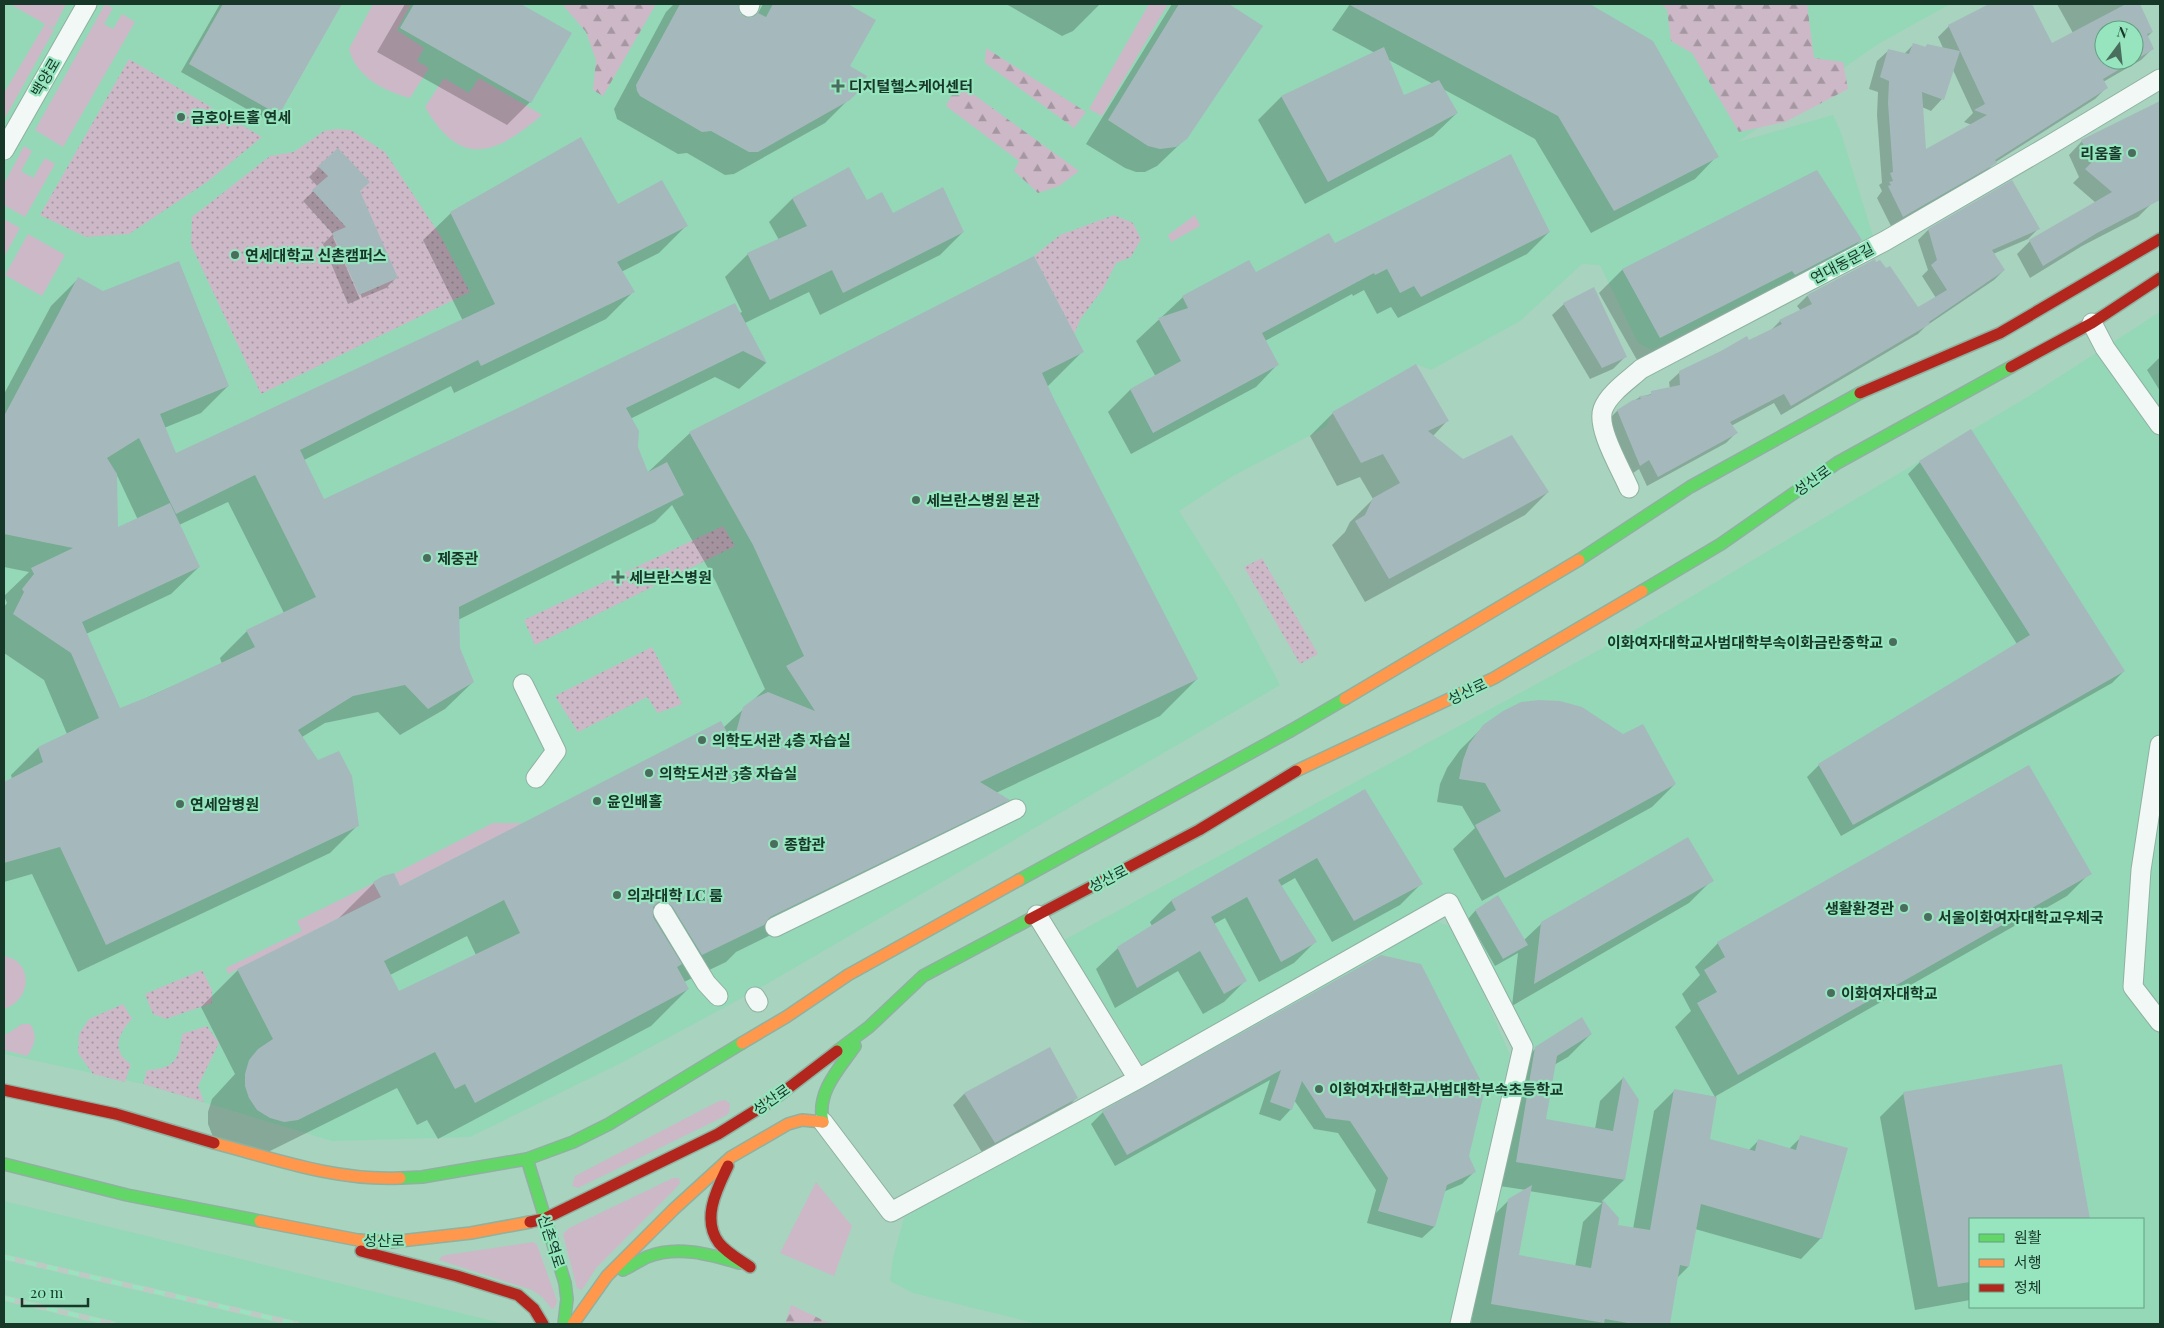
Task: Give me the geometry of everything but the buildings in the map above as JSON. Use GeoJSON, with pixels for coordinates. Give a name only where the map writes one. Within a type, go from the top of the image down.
{"type":"FeatureCollection","features":[{"type":"Feature","properties":{"kind":"main road"},"geometry":{"type":"LineString","coordinates":[[2107,270],[2160,225]]}},
{"type":"Feature","properties":{"kind":"main road"},"geometry":{"type":"LineString","coordinates":[[4,1090],[116,1114],[329,1174],[355,1178],[422,1177],[527,1159],[573,1142],[609,1124],[786,1017],[848,975],[1292,730],[1586,556],[1690,487],[1859,394],[2000,334],[2160,239]]}},
{"type":"Feature","properties":{"kind":"main road","name":"성산로"},"geometry":{"type":"LineString","coordinates":[[4,1164],[127,1195],[375,1242],[471,1233],[544,1219],[718,1134],[774,1099],[869,1027],[924,976],[1199,830],[1308,764],[1494,678],[1721,544],[1837,463],[2092,323],[2160,278]]}},
{"type":"Feature","properties":{"kind":"main road"},"geometry":{"type":"LineString","coordinates":[[823,1122],[819,1114],[822,1097],[869,1027]]}},
{"type":"Feature","properties":{"kind":"main road"},"geometry":{"type":"LineString","coordinates":[[573,1324],[607,1276],[674,1209],[731,1157],[774,1099]]}},
{"type":"Feature","properties":{"kind":"main road"},"geometry":{"type":"LineString","coordinates":[[607,1276],[650,1256],[680,1250],[710,1254],[750,1267],[720,1243],[714,1234],[710,1219],[713,1199],[731,1157],[788,1124],[802,1120],[823,1122]]}},
{"type":"Feature","properties":{"kind":"main road","name":"신촌역로"},"geometry":{"type":"LineString","coordinates":[[527,1159],[565,1283],[567,1299],[564,1324]]}},
{"type":"Feature","properties":{"kind":"main road"},"geometry":{"type":"LineString","coordinates":[[271,1223],[370,1254],[518,1294],[534,1309],[543,1324]]}},
{"type":"Feature","properties":{"kind":"street","name":"백양로"},"geometry":{"type":"LineString","coordinates":[[4,150],[87,4]]}},
{"type":"Feature","properties":{"kind":"street","name":"연대동문길"},"geometry":{"type":"LineString","coordinates":[[1629,488],[1602,426],[1603,409],[1612,396],[1640,369],[1885,241],[2160,78]]}},
{"type":"Feature","properties":{"kind":"street"},"geometry":{"type":"LineString","coordinates":[[2092,323],[2105,348],[2160,426]]}},
{"type":"Feature","properties":{"kind":"street"},"geometry":{"type":"LineString","coordinates":[[523,684],[556,752],[536,778]]}},
{"type":"Feature","properties":{"kind":"street"},"geometry":{"type":"LineString","coordinates":[[2160,745],[2141,870],[2133,987],[2160,1022]]}},
{"type":"Feature","properties":{"kind":"street"},"geometry":{"type":"LineString","coordinates":[[775,927],[884,870],[1016,809]]}},
{"type":"Feature","properties":{"kind":"street"},"geometry":{"type":"LineString","coordinates":[[823,1122],[892,1212],[1138,1079],[1449,903],[1523,1047],[1460,1324]]}},
{"type":"Feature","properties":{"kind":"street"},"geometry":{"type":"LineString","coordinates":[[663,912],[706,983],[718,996]]}},
{"type":"Feature","properties":{"kind":"street"},"geometry":{"type":"LineString","coordinates":[[1037,915],[1138,1079]]}},
{"type":"Feature","properties":{"kind":"shaded area","name":"세브란스병원"},"geometry":{"type":"Polygon","coordinates":[[[4,4],[223,4],[189,64],[279,115],[342,4],[1950,4],[1878,44],[1738,142],[1833,115],[1841,133],[1873,236],[1652,350],[1638,343],[1600,265],[1582,264],[1520,321],[1431,370],[1416,364],[1332,412],[1326,427],[1231,477],[1179,511],[1234,598],[1280,685],[753,992],[623,1062],[470,1137],[332,1141],[143,1084],[4,1054],[4,4]]]}},
{"type":"Feature","properties":{"kind":"shaded area","name":"이화여자대학교"},"geometry":{"type":"Polygon","coordinates":[[[2160,312],[2160,1324],[1468,1324],[1529,1046],[1453,895],[1145,1068],[1064,940],[1625,636],[2031,395],[2160,312]]]}},
{"type":"Feature","properties":{"kind":"shaded area","name":"이화여자대학교사범대학부속초등학교"},"geometry":{"type":"Polygon","coordinates":[[[1430,919],[1455,928],[1510,1055],[1450,1324],[1038,1324],[913,1293],[890,1281],[893,1258],[904,1218],[989,1165],[1430,919]]]}},
{"type":"Feature","properties":{"kind":"shaded area"},"geometry":{"type":"Polygon","coordinates":[[[4,1201],[505,1324],[4,1324],[4,1201]]]}},
{"type":"Feature","properties":{"kind":"green space"},"geometry":{"type":"Polygon","coordinates":[[[10,4],[66,4],[54,28],[47,25],[54,30],[4,120],[4,93],[45,24],[10,4]]]}},
{"type":"Feature","properties":{"kind":"green space"},"geometry":{"type":"Polygon","coordinates":[[[105,4],[113,8],[104,24],[113,29],[122,14],[135,22],[63,147],[35,130],[105,4]]]}},
{"type":"Feature","properties":{"kind":"green space"},"geometry":{"type":"Polygon","coordinates":[[[373,4],[411,4],[397,30],[424,48],[417,61],[429,68],[410,98],[381,87],[372,81],[358,67],[349,49],[373,4]]]}},
{"type":"Feature","properties":{"kind":"green space"},"geometry":{"type":"Polygon","coordinates":[[[562,4],[656,4],[603,96],[593,90],[596,60],[586,32],[562,4]]]}},
{"type":"Feature","properties":{"kind":"green space"},"geometry":{"type":"Polygon","coordinates":[[[1149,4],[1168,4],[1102,116],[1089,109],[1149,4]]]}},
{"type":"Feature","properties":{"kind":"green space"},"geometry":{"type":"Polygon","coordinates":[[[1660,4],[1807,4],[1814,58],[1843,62],[1848,89],[1785,122],[1739,132],[1692,53],[1671,41],[1667,9],[1660,4]]]}},
{"type":"Feature","properties":{"kind":"green space"},"geometry":{"type":"Polygon","coordinates":[[[986,48],[1086,112],[1074,128],[985,63],[986,48]]]}},
{"type":"Feature","properties":{"kind":"green space"},"geometry":{"type":"Polygon","coordinates":[[[129,59],[262,137],[207,182],[129,234],[86,237],[40,215],[129,59]]]}},
{"type":"Feature","properties":{"kind":"green space"},"geometry":{"type":"Polygon","coordinates":[[[444,78],[469,93],[479,78],[542,115],[525,129],[494,146],[479,149],[465,147],[452,140],[438,127],[425,107],[444,78]]]}},
{"type":"Feature","properties":{"kind":"green space"},"geometry":{"type":"Polygon","coordinates":[[[958,83],[1079,171],[1059,186],[1038,193],[1014,171],[1019,161],[946,106],[958,83]]]}},
{"type":"Feature","properties":{"kind":"green space"},"geometry":{"type":"Polygon","coordinates":[[[336,129],[351,130],[385,152],[440,235],[470,292],[261,394],[191,245],[192,217],[270,156],[294,152],[324,131],[336,129]]]}},
{"type":"Feature","properties":{"kind":"green space"},"geometry":{"type":"Polygon","coordinates":[[[24,146],[32,151],[21,171],[33,178],[45,158],[55,164],[25,217],[4,205],[4,184],[24,146]]]}},
{"type":"Feature","properties":{"kind":"green space"},"geometry":{"type":"Polygon","coordinates":[[[1114,215],[1133,223],[1141,239],[1131,257],[1116,263],[1103,289],[1081,318],[1074,334],[1034,256],[1060,235],[1114,215]]]}},
{"type":"Feature","properties":{"kind":"green space"},"geometry":{"type":"Polygon","coordinates":[[[1195,215],[1200,226],[1171,242],[1168,235],[1195,215]]]}},
{"type":"Feature","properties":{"kind":"green space"},"geometry":{"type":"Polygon","coordinates":[[[4,219],[20,228],[4,257],[4,219]]]}},
{"type":"Feature","properties":{"kind":"green space"},"geometry":{"type":"Polygon","coordinates":[[[28,234],[65,255],[42,296],[5,275],[28,234]]]}},
{"type":"Feature","properties":{"kind":"green space"},"geometry":{"type":"Polygon","coordinates":[[[723,526],[735,546],[535,645],[524,620],[723,526]]]}},
{"type":"Feature","properties":{"kind":"green space"},"geometry":{"type":"Polygon","coordinates":[[[1262,558],[1318,654],[1300,664],[1244,567],[1262,558]]]}},
{"type":"Feature","properties":{"kind":"green space"},"geometry":{"type":"Polygon","coordinates":[[[652,647],[682,704],[658,713],[647,697],[578,732],[555,696],[652,647]]]}},
{"type":"Feature","properties":{"kind":"green space"},"geometry":{"type":"Polygon","coordinates":[[[493,823],[524,823],[400,886],[394,874],[493,823]]]}},
{"type":"Feature","properties":{"kind":"green space"},"geometry":{"type":"Polygon","coordinates":[[[374,883],[381,897],[228,974],[226,968],[302,931],[297,921],[374,883]]]}},
{"type":"Feature","properties":{"kind":"green space"},"geometry":{"type":"Polygon","coordinates":[[[4,956],[14,959],[21,965],[26,981],[20,998],[4,1009],[4,956]]]}},
{"type":"Feature","properties":{"kind":"green space"},"geometry":{"type":"Polygon","coordinates":[[[202,970],[212,990],[212,1003],[166,1019],[153,1014],[145,994],[202,970]]]}},
{"type":"Feature","properties":{"kind":"green space"},"geometry":{"type":"Polygon","coordinates":[[[123,1004],[132,1019],[123,1030],[119,1042],[121,1054],[131,1064],[125,1082],[93,1074],[78,1053],[79,1034],[89,1019],[123,1004]]]}},
{"type":"Feature","properties":{"kind":"green space"},"geometry":{"type":"Polygon","coordinates":[[[22,1024],[30,1024],[35,1036],[34,1044],[27,1056],[4,1050],[4,1034],[22,1024]]]}},
{"type":"Feature","properties":{"kind":"green space"},"geometry":{"type":"Polygon","coordinates":[[[207,1026],[219,1043],[198,1086],[204,1102],[143,1084],[147,1070],[163,1068],[177,1057],[182,1034],[207,1026]]]}},
{"type":"Feature","properties":{"kind":"green space"},"geometry":{"type":"Polygon","coordinates":[[[725,1100],[730,1104],[729,1113],[725,1116],[578,1188],[572,1186],[575,1176],[719,1101],[725,1100]]]}},
{"type":"Feature","properties":{"kind":"green space"},"geometry":{"type":"Polygon","coordinates":[[[673,1178],[679,1178],[680,1183],[676,1188],[596,1268],[582,1290],[577,1288],[563,1234],[569,1228],[673,1178]]]}},
{"type":"Feature","properties":{"kind":"green space"},"geometry":{"type":"Polygon","coordinates":[[[816,1182],[852,1226],[834,1276],[780,1253],[816,1182]]]}},
{"type":"Feature","properties":{"kind":"green space"},"geometry":{"type":"Polygon","coordinates":[[[533,1242],[537,1245],[557,1301],[552,1309],[542,1297],[532,1290],[439,1260],[442,1256],[446,1255],[533,1242]]]}},
{"type":"Feature","properties":{"kind":"green space"},"geometry":{"type":"Polygon","coordinates":[[[791,1305],[831,1324],[785,1324],[791,1305]]]}},
{"type":"Feature","properties":{"kind":"railway"},"geometry":{"type":"LineString","coordinates":[[4,1257],[297,1324]]}},
{"type":"Feature","properties":{"kind":"railway"},"geometry":{"type":"LineString","coordinates":[[4,1298],[113,1324]]}},
{"type":"Feature","properties":{"kind":"traffic: fast"},"geometry":{"type":"LineString","coordinates":[[1642,591],[1721,544],[1837,463],[2011,367]]}},
{"type":"Feature","properties":{"kind":"traffic: fast"},"geometry":{"type":"LineString","coordinates":[[1579,560],[1690,487],[1860,393]]}},
{"type":"Feature","properties":{"kind":"traffic: fast"},"geometry":{"type":"LineString","coordinates":[[1019,880],[1345,699]]}},
{"type":"Feature","properties":{"kind":"traffic: fast"},"geometry":{"type":"LineString","coordinates":[[837,1051],[869,1027],[923,976],[1030,919]]}},
{"type":"Feature","properties":{"kind":"traffic: fast"},"geometry":{"type":"LineString","coordinates":[[400,1178],[422,1177],[527,1159],[573,1142],[609,1124],[742,1043]]}},
{"type":"Feature","properties":{"kind":"traffic: fast"},"geometry":{"type":"LineString","coordinates":[[823,1122],[823,1101],[830,1081],[855,1046]]}},
{"type":"Feature","properties":{"kind":"traffic: fast"},"geometry":{"type":"LineString","coordinates":[[527,1159],[565,1283],[567,1299],[564,1324]]}},
{"type":"Feature","properties":{"kind":"traffic: fast"},"geometry":{"type":"LineString","coordinates":[[4,1164],[127,1195],[260,1221]]}},
{"type":"Feature","properties":{"kind":"traffic: fast"},"geometry":{"type":"LineString","coordinates":[[623,1270],[658,1253],[681,1251],[705,1254],[739,1263]]}},
{"type":"Feature","properties":{"kind":"traffic: slow"},"geometry":{"type":"LineString","coordinates":[[1345,699],[1579,560]]}},
{"type":"Feature","properties":{"kind":"traffic: slow"},"geometry":{"type":"LineString","coordinates":[[1296,771],[1494,678],[1642,591]]}},
{"type":"Feature","properties":{"kind":"traffic: slow"},"geometry":{"type":"LineString","coordinates":[[742,1043],[786,1017],[848,975],[1019,880]]}},
{"type":"Feature","properties":{"kind":"traffic: slow"},"geometry":{"type":"LineString","coordinates":[[573,1324],[607,1276],[674,1209],[731,1157],[788,1124],[802,1120],[823,1122]]}},
{"type":"Feature","properties":{"kind":"traffic: slow"},"geometry":{"type":"LineString","coordinates":[[214,1143],[306,1168],[353,1176],[400,1178]]}},
{"type":"Feature","properties":{"kind":"traffic: slow"},"geometry":{"type":"LineString","coordinates":[[260,1221],[358,1240],[391,1242],[471,1233],[530,1222]]}},
{"type":"Feature","properties":{"kind":"traffic: jam"},"geometry":{"type":"LineString","coordinates":[[1860,393],[2000,333],[2160,239]]}},
{"type":"Feature","properties":{"kind":"traffic: jam"},"geometry":{"type":"LineString","coordinates":[[2011,367],[2092,323],[2160,278]]}},
{"type":"Feature","properties":{"kind":"traffic: jam"},"geometry":{"type":"LineString","coordinates":[[1030,919],[1199,830],[1296,771]]}},
{"type":"Feature","properties":{"kind":"traffic: jam"},"geometry":{"type":"LineString","coordinates":[[530,1222],[544,1219],[718,1134],[774,1099],[837,1051]]}},
{"type":"Feature","properties":{"kind":"traffic: jam"},"geometry":{"type":"LineString","coordinates":[[4,1090],[116,1114],[214,1143]]}},
{"type":"Feature","properties":{"kind":"traffic: jam"},"geometry":{"type":"LineString","coordinates":[[728,1166],[719,1184],[713,1204],[711,1224],[714,1234],[722,1247],[750,1267]]}},
{"type":"Feature","properties":{"kind":"traffic: jam"},"geometry":{"type":"LineString","coordinates":[[361,1251],[457,1276],[518,1295],[534,1309],[543,1324]]}},
{"type":"Feature","properties":{"kind":"place","name":"디지털헬스케어센터"},"geometry":{"type":"Point","coordinates":[838,86]}},
{"type":"Feature","properties":{"kind":"place","name":"금호아트홀 연세"},"geometry":{"type":"Point","coordinates":[181,117]}},
{"type":"Feature","properties":{"kind":"place","name":"리움홀"},"geometry":{"type":"Point","coordinates":[2132,153]}},
{"type":"Feature","properties":{"kind":"place","name":"연세대학교 신촌캠퍼스"},"geometry":{"type":"Point","coordinates":[235,255]}},
{"type":"Feature","properties":{"kind":"place","name":"세브란스병원 본관"},"geometry":{"type":"Point","coordinates":[916,500]}},
{"type":"Feature","properties":{"kind":"place","name":"제중관"},"geometry":{"type":"Point","coordinates":[427,558]}},
{"type":"Feature","properties":{"kind":"place","name":"세브란스병원"},"geometry":{"type":"Point","coordinates":[618,577]}},
{"type":"Feature","properties":{"kind":"place","name":"이화여자대학교사범대학부속이화금란중학교"},"geometry":{"type":"Point","coordinates":[1893,642]}},
{"type":"Feature","properties":{"kind":"place","name":"의학도서관 4층 자습실"},"geometry":{"type":"Point","coordinates":[702,740]}},
{"type":"Feature","properties":{"kind":"place","name":"의학도서관 3층 자습실"},"geometry":{"type":"Point","coordinates":[649,773]}},
{"type":"Feature","properties":{"kind":"place","name":"윤인배홀"},"geometry":{"type":"Point","coordinates":[597,801]}},
{"type":"Feature","properties":{"kind":"place","name":"연세암병원"},"geometry":{"type":"Point","coordinates":[180,804]}},
{"type":"Feature","properties":{"kind":"place","name":"종합관"},"geometry":{"type":"Point","coordinates":[774,844]}},
{"type":"Feature","properties":{"kind":"place","name":"의과대학 LC 룸"},"geometry":{"type":"Point","coordinates":[617,895]}},
{"type":"Feature","properties":{"kind":"place","name":"생활환경관"},"geometry":{"type":"Point","coordinates":[1904,908]}},
{"type":"Feature","properties":{"kind":"place","name":"서울이화여자대학교우체국"},"geometry":{"type":"Point","coordinates":[1928,917]}},
{"type":"Feature","properties":{"kind":"place","name":"이화여자대학교"},"geometry":{"type":"Point","coordinates":[1831,993]}},
{"type":"Feature","properties":{"kind":"place","name":"이화여자대학교사범대학부속초등학교"},"geometry":{"type":"Point","coordinates":[1319,1089]}}]}
